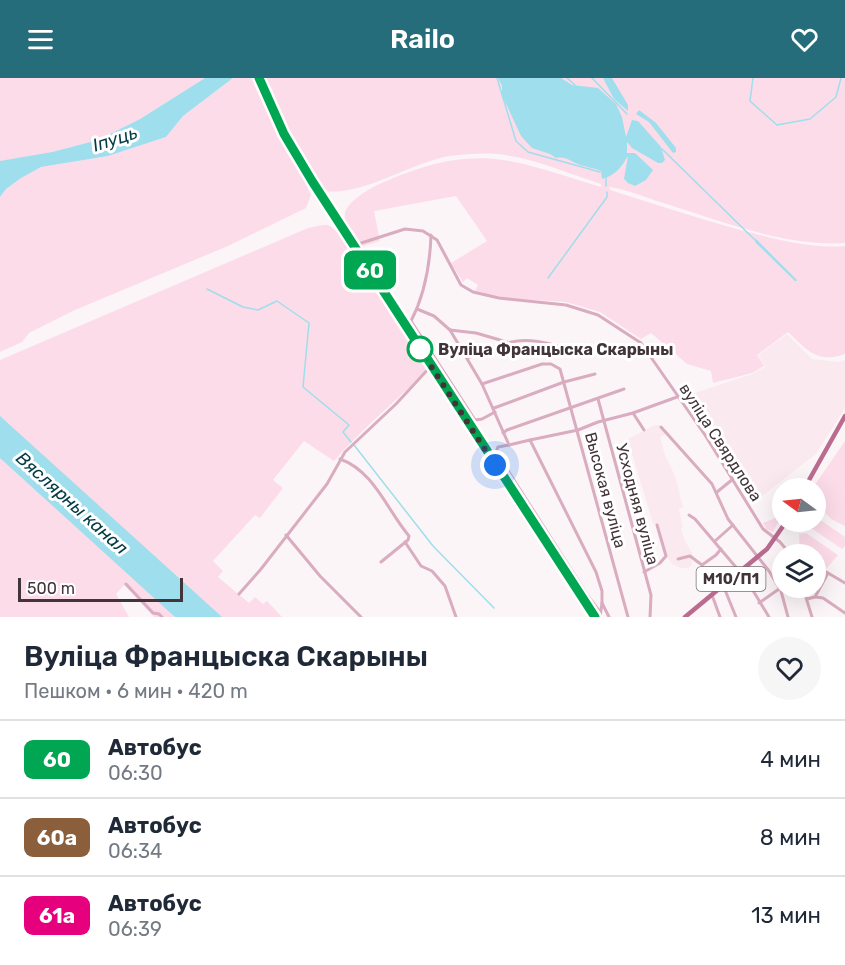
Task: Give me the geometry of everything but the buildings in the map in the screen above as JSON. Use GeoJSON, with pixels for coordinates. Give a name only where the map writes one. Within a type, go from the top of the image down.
{"type":"FeatureCollection","features":[{"type":"Feature","properties":{"kind":"main road"},"geometry":{"type":"LineString","coordinates":[[810,478],[845,416]]}},
{"type":"Feature","properties":{"kind":"main road","name":"М10/П1"},"geometry":{"type":"LineString","coordinates":[[685,617],[757,557],[780,532]]}},
{"type":"Feature","properties":{"kind":"street"},"geometry":{"type":"LineString","coordinates":[[259,78],[284,134],[312,181],[595,617]]}},
{"type":"Feature","properties":{"kind":"street"},"geometry":{"type":"LineString","coordinates":[[354,245],[405,229],[423,231],[431,235],[429,265],[417,309],[411,321],[475,420],[482,419],[495,410],[564,382],[595,374]]}},
{"type":"Feature","properties":{"kind":"street","name":"вуліца Свярдлова"},"geometry":{"type":"LineString","coordinates":[[431,235],[437,240],[461,285],[473,292],[499,298],[566,305],[598,315],[640,343],[692,415],[763,529],[780,544]]}},
{"type":"Feature","properties":{"kind":"street"},"geometry":{"type":"LineString","coordinates":[[417,309],[434,316],[450,330],[482,384],[509,445]]}},
{"type":"Feature","properties":{"kind":"street"},"geometry":{"type":"LineString","coordinates":[[450,330],[476,333],[509,343]]}},
{"type":"Feature","properties":{"kind":"street"},"geometry":{"type":"LineString","coordinates":[[467,358],[509,343],[527,341],[582,354]]}},
{"type":"Feature","properties":{"kind":"street","name":"Высокая вуліца"},"geometry":{"type":"LineString","coordinates":[[482,384],[542,364],[551,364],[560,369],[628,617]]}},
{"type":"Feature","properties":{"kind":"street"},"geometry":{"type":"LineString","coordinates":[[239,594],[327,484],[340,459],[357,439],[396,404],[431,366]]}},
{"type":"Feature","properties":{"kind":"street"},"geometry":{"type":"LineString","coordinates":[[503,433],[624,389]]}},
{"type":"Feature","properties":{"kind":"street"},"geometry":{"type":"LineString","coordinates":[[600,612],[496,452],[498,447],[578,430],[677,397]]}},
{"type":"Feature","properties":{"kind":"street","name":"Усходняя вуліца"},"geometry":{"type":"LineString","coordinates":[[598,399],[651,595],[650,617]]}},
{"type":"Feature","properties":{"kind":"street"},"geometry":{"type":"LineString","coordinates":[[633,413],[644,430]]}},
{"type":"Feature","properties":{"kind":"street"},"geometry":{"type":"LineString","coordinates":[[661,427],[702,471],[717,492],[728,519],[772,576]]}},
{"type":"Feature","properties":{"kind":"street"},"geometry":{"type":"LineString","coordinates":[[530,440],[596,572],[602,591],[600,617],[609,616],[602,603]]}},
{"type":"Feature","properties":{"kind":"street"},"geometry":{"type":"LineString","coordinates":[[340,459],[356,466],[377,489],[409,536],[408,540],[381,562]]}},
{"type":"Feature","properties":{"kind":"street"},"geometry":{"type":"LineString","coordinates":[[717,492],[733,479]]}},
{"type":"Feature","properties":{"kind":"street"},"geometry":{"type":"LineString","coordinates":[[689,515],[715,541],[740,572]]}},
{"type":"Feature","properties":{"kind":"street"},"geometry":{"type":"LineString","coordinates":[[644,572],[660,563],[666,556],[657,525]]}},
{"type":"Feature","properties":{"kind":"street"},"geometry":{"type":"LineString","coordinates":[[715,541],[733,525]]}},
{"type":"Feature","properties":{"kind":"street"},"geometry":{"type":"LineString","coordinates":[[286,535],[320,576],[361,617]]}},
{"type":"Feature","properties":{"kind":"street"},"geometry":{"type":"LineString","coordinates":[[405,542],[421,566],[432,571],[445,586],[456,617]]}},
{"type":"Feature","properties":{"kind":"street"},"geometry":{"type":"LineString","coordinates":[[678,560],[690,556],[702,565],[721,549]]}},
{"type":"Feature","properties":{"kind":"street"},"geometry":{"type":"LineString","coordinates":[[826,577],[828,573],[845,583]]}},
{"type":"Feature","properties":{"kind":"street"},"geometry":{"type":"LineString","coordinates":[[126,584],[153,612],[162,617]]}},
{"type":"Feature","properties":{"kind":"street"},"geometry":{"type":"LineString","coordinates":[[723,585],[736,617]]}},
{"type":"Feature","properties":{"kind":"street"},"geometry":{"type":"LineString","coordinates":[[752,590],[769,617]]}},
{"type":"Feature","properties":{"kind":"street"},"geometry":{"type":"LineString","coordinates":[[712,595],[720,617]]}},
{"type":"Feature","properties":{"kind":"street"},"geometry":{"type":"LineString","coordinates":[[759,603],[772,595]]}},
{"type":"Feature","properties":{"kind":"street"},"geometry":{"type":"LineString","coordinates":[[782,598],[788,617]]}},
{"type":"Feature","properties":{"kind":"street"},"geometry":{"type":"LineString","coordinates":[[811,598],[807,599],[812,617]]}},
{"type":"Feature","properties":{"kind":"street"},"geometry":{"type":"LineString","coordinates":[[823,598],[845,613]]}},
{"type":"Feature","properties":{"kind":"shaded area"},"geometry":{"type":"Polygon","coordinates":[[[0,78],[205,78],[140,119],[98,140],[52,152],[0,161],[0,78]]]}},
{"type":"Feature","properties":{"kind":"shaded area"},"geometry":{"type":"Polygon","coordinates":[[[233,78],[257,78],[278,127],[307,177],[307,187],[311,195],[306,208],[228,246],[75,310],[29,333],[22,342],[0,352],[0,197],[6,189],[41,167],[108,156],[166,137],[183,116],[233,78]]]}},
{"type":"Feature","properties":{"kind":"shaded area"},"geometry":{"type":"Polygon","coordinates":[[[261,78],[845,78],[845,243],[798,241],[774,236],[609,187],[610,190],[763,236],[817,246],[845,246],[845,354],[827,357],[813,354],[788,332],[757,355],[764,366],[752,373],[713,383],[711,371],[687,364],[651,333],[641,339],[600,312],[566,302],[504,298],[475,291],[478,285],[467,278],[463,282],[451,263],[487,241],[456,196],[374,211],[380,241],[359,247],[346,223],[345,214],[350,205],[373,187],[437,163],[468,159],[496,159],[528,165],[601,187],[601,184],[530,160],[485,153],[450,156],[435,160],[350,190],[335,192],[320,190],[289,138],[261,78]]]}},
{"type":"Feature","properties":{"kind":"shaded area"},"geometry":{"type":"Polygon","coordinates":[[[328,225],[340,233],[427,366],[425,371],[334,461],[304,441],[273,480],[283,488],[260,518],[255,515],[213,561],[223,571],[218,577],[249,603],[255,597],[263,604],[267,601],[282,617],[154,617],[124,585],[116,594],[129,617],[0,617],[0,360],[308,228],[328,225]]]}},
{"type":"Feature","properties":{"kind":"shaded area"},"geometry":{"type":"Polygon","coordinates":[[[787,334],[812,359],[839,362],[845,360],[845,408],[816,454],[785,478],[772,478],[772,488],[753,503],[686,396],[752,374],[765,367],[758,355],[787,334]]]}},
{"type":"Feature","properties":{"kind":"shaded area"},"geometry":{"type":"Polygon","coordinates":[[[659,425],[666,434],[660,437],[675,476],[683,507],[679,509],[683,527],[681,528],[692,553],[692,565],[688,568],[672,564],[665,554],[629,444],[628,439],[659,425]]]}},
{"type":"Feature","properties":{"kind":"shaded area"},"geometry":{"type":"Polygon","coordinates":[[[845,441],[845,526],[826,514],[826,478],[820,478],[845,441]]]}},
{"type":"Feature","properties":{"kind":"shaded area"},"geometry":{"type":"Polygon","coordinates":[[[772,519],[772,532],[766,529],[763,523],[772,519]]]}},
{"type":"Feature","properties":{"kind":"shaded area"},"geometry":{"type":"Polygon","coordinates":[[[826,524],[845,537],[845,546],[842,549],[817,532],[826,532],[826,524]]]}},
{"type":"Feature","properties":{"kind":"shaded area"},"geometry":{"type":"Polygon","coordinates":[[[806,533],[822,544],[800,544],[799,534],[806,533]]]}},
{"type":"Feature","properties":{"kind":"shaded area"},"geometry":{"type":"Polygon","coordinates":[[[826,547],[838,555],[826,569],[826,547]]]}},
{"type":"Feature","properties":{"kind":"water","name":"Іпуць"},"geometry":{"type":"Polygon","coordinates":[[[205,78],[233,78],[183,116],[166,137],[108,156],[41,167],[21,178],[6,189],[0,197],[0,161],[52,152],[98,140],[140,119],[205,78]]]}},
{"type":"Feature","properties":{"kind":"water"},"geometry":{"type":"Polygon","coordinates":[[[498,78],[561,78],[572,85],[598,88],[616,104],[622,117],[626,137],[632,120],[638,121],[661,147],[665,160],[658,163],[632,148],[627,142],[627,153],[635,153],[653,170],[646,180],[635,186],[624,179],[628,156],[621,167],[607,178],[602,179],[601,171],[566,159],[556,158],[532,148],[521,136],[502,95],[502,86],[498,78]]]}},
{"type":"Feature","properties":{"kind":"water"},"geometry":{"type":"Polygon","coordinates":[[[603,78],[612,78],[628,105],[628,111],[614,99],[603,78]]]}},
{"type":"Feature","properties":{"kind":"water"},"geometry":{"type":"Polygon","coordinates":[[[639,110],[656,123],[676,148],[676,152],[673,153],[649,122],[636,114],[639,110]]]}},
{"type":"Feature","properties":{"kind":"water"},"geometry":{"type":"Polygon","coordinates":[[[756,239],[796,279],[797,281],[755,242],[756,239]]]}},
{"type":"Feature","properties":{"kind":"water","name":"Вяслярны канал"},"geometry":{"type":"Polygon","coordinates":[[[0,416],[222,617],[175,617],[0,458],[0,416]]]}},
{"type":"Feature","properties":{"kind":"waterway"},"geometry":{"type":"LineString","coordinates":[[497,78],[516,141],[528,152],[600,172]]}},
{"type":"Feature","properties":{"kind":"waterway"},"geometry":{"type":"LineString","coordinates":[[567,78],[575,85]]}},
{"type":"Feature","properties":{"kind":"waterway"},"geometry":{"type":"LineString","coordinates":[[592,78],[627,114]]}},
{"type":"Feature","properties":{"kind":"waterway"},"geometry":{"type":"LineString","coordinates":[[753,78],[750,101],[777,125],[810,119],[836,97],[841,78]]}},
{"type":"Feature","properties":{"kind":"waterway"},"geometry":{"type":"LineString","coordinates":[[662,149],[755,240]]}},
{"type":"Feature","properties":{"kind":"waterway"},"geometry":{"type":"LineString","coordinates":[[606,178],[606,186]]}},
{"type":"Feature","properties":{"kind":"waterway"},"geometry":{"type":"LineString","coordinates":[[548,278],[607,197],[607,192]]}},
{"type":"Feature","properties":{"kind":"waterway"},"geometry":{"type":"LineString","coordinates":[[207,289],[243,307],[258,310],[277,301],[309,323],[303,387],[349,425],[343,432],[351,442]]}},
{"type":"Feature","properties":{"kind":"waterway"},"geometry":{"type":"LineString","coordinates":[[354,445],[433,546],[494,608]]}},
{"type":"Feature","properties":{"kind":"bus line","name":"60"},"geometry":{"type":"LineString","coordinates":[[259,78],[284,134],[312,181],[595,617]]}},
{"type":"Feature","properties":{"kind":"place","name":"Вуліца Францыска Скарыны"},"geometry":{"type":"Point","coordinates":[420,349]}},
{"type":"Feature","properties":{"kind":"route"},"geometry":{"type":"LineString","coordinates":[[420,349],[495,465]]}}]}
